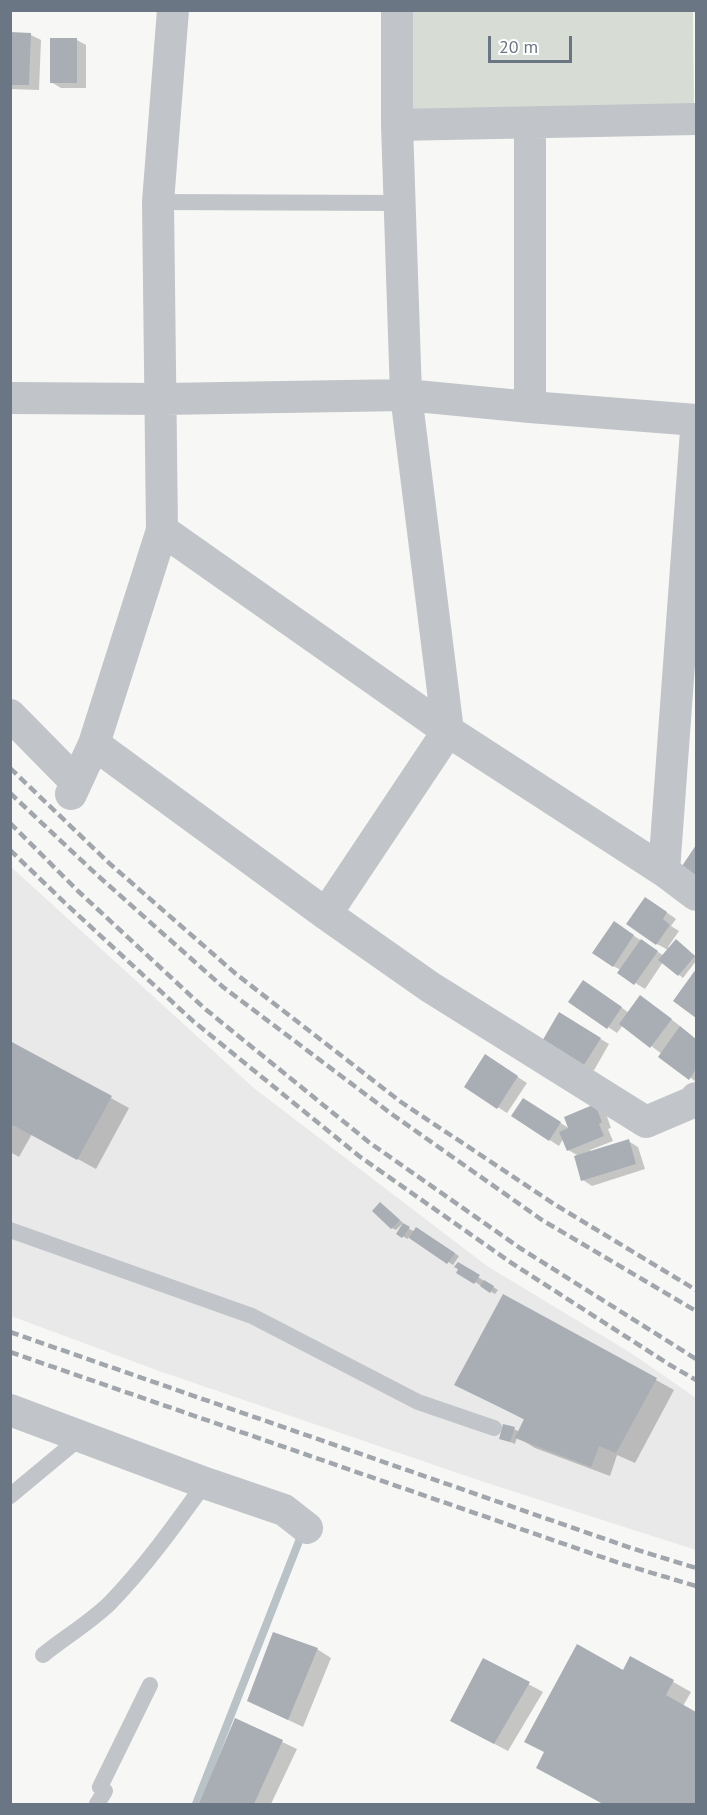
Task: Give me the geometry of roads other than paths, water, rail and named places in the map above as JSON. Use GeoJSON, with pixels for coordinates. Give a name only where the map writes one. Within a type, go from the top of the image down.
{"type":"FeatureCollection","features":[{"type":"Feature","properties":{"kind":"street"},"geometry":{"type":"LineString","coordinates":[[10,715],[74,788],[94,744],[162,530],[158,202],[173,10]]}},
{"type":"Feature","properties":{"kind":"street"},"geometry":{"type":"LineString","coordinates":[[326,914],[448,731],[406,395],[397,125],[398,10]]}},
{"type":"Feature","properties":{"kind":"street"},"geometry":{"type":"LineString","coordinates":[[397,125],[696,119]]}},
{"type":"Feature","properties":{"kind":"street"},"geometry":{"type":"LineString","coordinates":[[530,124],[530,408]]}},
{"type":"Feature","properties":{"kind":"street"},"geometry":{"type":"LineString","coordinates":[[10,398],[162,399],[406,395],[530,408],[696,420]]}},
{"type":"Feature","properties":{"kind":"street"},"geometry":{"type":"LineString","coordinates":[[664,871],[689,640],[696,431]]}},
{"type":"Feature","properties":{"kind":"street"},"geometry":{"type":"LineString","coordinates":[[162,530],[448,731],[664,871],[696,895]]}},
{"type":"Feature","properties":{"kind":"street"},"geometry":{"type":"LineString","coordinates":[[94,744],[430,987],[646,1122],[693,1102],[696,1098]]}},
{"type":"Feature","properties":{"kind":"street"},"geometry":{"type":"LineString","coordinates":[[10,1410],[204,1483],[284,1510],[307,1528]]}},
{"type":"Feature","properties":{"kind":"lane"},"geometry":{"type":"LineString","coordinates":[[158,202],[400,203]]}},
{"type":"Feature","properties":{"kind":"lane"},"geometry":{"type":"LineString","coordinates":[[10,1230],[252,1316],[418,1402],[494,1428]]}},
{"type":"Feature","properties":{"kind":"lane"},"geometry":{"type":"LineString","coordinates":[[10,1496],[81,1437]]}},
{"type":"Feature","properties":{"kind":"lane"},"geometry":{"type":"LineString","coordinates":[[42,1655],[107,1606],[166,1538],[204,1483]]}},
{"type":"Feature","properties":{"kind":"lane"},"geometry":{"type":"LineString","coordinates":[[97,1804],[105,1791],[100,1787],[150,1685]]}},
{"type":"Feature","properties":{"kind":"waterway"},"geometry":{"type":"LineString","coordinates":[[196,1804],[303,1531]]}},
{"type":"Feature","properties":{"kind":"railway"},"geometry":{"type":"LineString","coordinates":[[10,768],[109,863],[236,974],[401,1102],[554,1204],[696,1290]]}},
{"type":"Feature","properties":{"kind":"railway"},"geometry":{"type":"LineString","coordinates":[[10,793],[96,874],[223,987],[393,1115],[542,1220],[696,1311]]}},
{"type":"Feature","properties":{"kind":"railway"},"geometry":{"type":"LineString","coordinates":[[10,823],[78,891],[204,1008],[370,1143],[520,1248],[696,1359]]}},
{"type":"Feature","properties":{"kind":"railway"},"geometry":{"type":"LineString","coordinates":[[10,850],[193,1021],[359,1156],[510,1262],[696,1380]]}},
{"type":"Feature","properties":{"kind":"railway"},"geometry":{"type":"LineString","coordinates":[[10,1332],[631,1548],[696,1568]]}},
{"type":"Feature","properties":{"kind":"railway"},"geometry":{"type":"LineString","coordinates":[[10,1352],[622,1564],[696,1586]]}}]}
